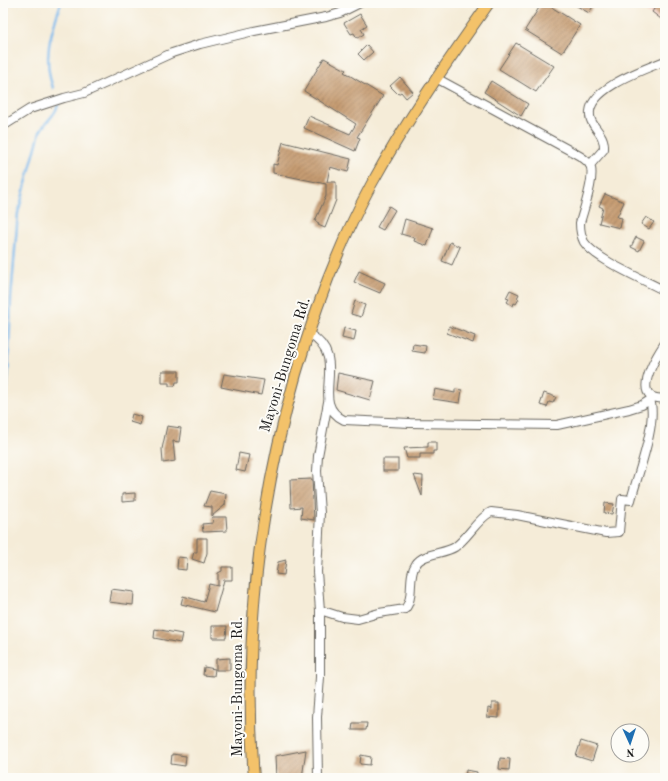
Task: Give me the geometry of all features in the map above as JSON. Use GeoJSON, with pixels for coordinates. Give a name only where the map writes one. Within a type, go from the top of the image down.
{"type":"FeatureCollection","features":[{"type":"Feature","properties":{"kind":"main road","name":"Mayoni-Bungoma Rd."},"geometry":{"type":"LineString","coordinates":[[254,778],[252,751],[251,649],[252,616],[259,543],[279,439],[309,334],[339,255],[368,191],[397,140],[436,78],[489,3]]}},
{"type":"Feature","properties":{"kind":"street"},"geometry":{"type":"LineString","coordinates":[[3,126],[30,109],[84,93],[172,53],[200,44],[254,31],[326,18],[360,3]]}},
{"type":"Feature","properties":{"kind":"street"},"geometry":{"type":"LineString","coordinates":[[665,61],[606,89],[592,102],[590,119],[601,133],[604,146],[603,152],[590,165],[591,183],[580,223],[580,230],[584,242],[601,256],[665,291]]}},
{"type":"Feature","properties":{"kind":"street"},"geometry":{"type":"LineString","coordinates":[[436,78],[570,150],[590,165]]}},
{"type":"Feature","properties":{"kind":"street"},"geometry":{"type":"LineString","coordinates":[[309,334],[321,342],[328,356],[328,401],[318,456],[317,470],[320,513],[317,572],[320,610],[320,677],[317,717],[318,778]]}},
{"type":"Feature","properties":{"kind":"street"},"geometry":{"type":"LineString","coordinates":[[320,610],[342,617],[358,619],[405,609],[409,602],[412,571],[418,561],[455,547],[491,512],[517,515],[606,532],[618,532],[622,499],[631,500],[651,427],[652,399],[647,392],[647,381],[665,343]]}},
{"type":"Feature","properties":{"kind":"street"},"geometry":{"type":"LineString","coordinates":[[328,401],[330,408],[338,417],[352,422],[545,426],[608,415],[642,405],[652,399],[665,399]]}},
{"type":"Feature","properties":{"kind":"shaded area"},"geometry":{"type":"Polygon","coordinates":[[[634,3],[665,3],[665,26],[634,3]]]}},
{"type":"Feature","properties":{"kind":"building"},"geometry":{"type":"Polygon","coordinates":[[[542,3],[545,3],[580,25],[562,53],[525,30],[542,3]]]}},
{"type":"Feature","properties":{"kind":"building"},"geometry":{"type":"Polygon","coordinates":[[[572,3],[595,3],[589,13],[572,3]]]}},
{"type":"Feature","properties":{"kind":"building"},"geometry":{"type":"Polygon","coordinates":[[[658,3],[665,7],[665,22],[652,12],[658,3]]]}},
{"type":"Feature","properties":{"kind":"building"},"geometry":{"type":"Polygon","coordinates":[[[360,14],[367,25],[361,29],[364,34],[357,38],[354,33],[351,34],[344,23],[360,14]]]}},
{"type":"Feature","properties":{"kind":"building"},"geometry":{"type":"Polygon","coordinates":[[[516,43],[554,66],[536,92],[499,69],[516,43]]]}},
{"type":"Feature","properties":{"kind":"building"},"geometry":{"type":"Polygon","coordinates":[[[367,45],[373,52],[364,60],[358,54],[367,45]]]}},
{"type":"Feature","properties":{"kind":"building"},"geometry":{"type":"Polygon","coordinates":[[[324,58],[346,70],[344,72],[383,96],[357,137],[360,138],[355,151],[304,128],[309,116],[350,134],[356,124],[304,91],[324,58]]]}},
{"type":"Feature","properties":{"kind":"building"},"geometry":{"type":"Polygon","coordinates":[[[400,77],[413,92],[406,98],[401,92],[398,94],[390,86],[400,77]]]}},
{"type":"Feature","properties":{"kind":"building"},"geometry":{"type":"Polygon","coordinates":[[[491,81],[528,104],[521,116],[484,92],[491,81]]]}},
{"type":"Feature","properties":{"kind":"building"},"geometry":{"type":"Polygon","coordinates":[[[283,142],[351,159],[348,172],[330,167],[327,182],[336,182],[336,200],[325,228],[318,225],[319,223],[315,221],[326,196],[326,184],[273,173],[273,164],[277,165],[283,142]]]}},
{"type":"Feature","properties":{"kind":"building"},"geometry":{"type":"Polygon","coordinates":[[[605,194],[624,202],[617,217],[622,218],[620,228],[599,223],[603,208],[599,206],[605,194]]]}},
{"type":"Feature","properties":{"kind":"building"},"geometry":{"type":"Polygon","coordinates":[[[389,206],[395,210],[383,230],[377,227],[389,206]]]}},
{"type":"Feature","properties":{"kind":"building"},"geometry":{"type":"Polygon","coordinates":[[[646,217],[654,222],[649,229],[641,224],[646,217]]]}},
{"type":"Feature","properties":{"kind":"building"},"geometry":{"type":"Polygon","coordinates":[[[405,219],[433,228],[427,246],[414,241],[415,238],[401,234],[405,219]]]}},
{"type":"Feature","properties":{"kind":"building"},"geometry":{"type":"Polygon","coordinates":[[[636,237],[644,241],[639,251],[631,247],[636,237]]]}},
{"type":"Feature","properties":{"kind":"building"},"geometry":{"type":"Polygon","coordinates":[[[450,242],[460,247],[452,265],[442,261],[450,242]]]}},
{"type":"Feature","properties":{"kind":"building"},"geometry":{"type":"Polygon","coordinates":[[[359,271],[385,283],[380,293],[354,282],[359,271]]]}},
{"type":"Feature","properties":{"kind":"building"},"geometry":{"type":"Polygon","coordinates":[[[510,290],[519,294],[517,298],[519,299],[513,306],[507,302],[509,299],[506,298],[510,290]]]}},
{"type":"Feature","properties":{"kind":"building"},"geometry":{"type":"Polygon","coordinates":[[[355,301],[365,305],[361,317],[351,314],[355,301]]]}},
{"type":"Feature","properties":{"kind":"building"},"geometry":{"type":"Polygon","coordinates":[[[449,326],[475,336],[473,343],[447,333],[449,326]]]}},
{"type":"Feature","properties":{"kind":"building"},"geometry":{"type":"Polygon","coordinates":[[[344,328],[356,331],[354,341],[342,338],[344,328]]]}},
{"type":"Feature","properties":{"kind":"building"},"geometry":{"type":"Polygon","coordinates":[[[413,344],[426,346],[425,353],[412,351],[413,344]]]}},
{"type":"Feature","properties":{"kind":"building"},"geometry":{"type":"Polygon","coordinates":[[[162,371],[179,371],[179,382],[176,382],[175,386],[169,386],[169,383],[162,383],[162,371]]]}},
{"type":"Feature","properties":{"kind":"building"},"geometry":{"type":"Polygon","coordinates":[[[338,373],[375,381],[370,400],[336,390],[338,373]]]}},
{"type":"Feature","properties":{"kind":"building"},"geometry":{"type":"Polygon","coordinates":[[[224,374],[264,380],[261,395],[221,387],[224,374]]]}},
{"type":"Feature","properties":{"kind":"building"},"geometry":{"type":"Polygon","coordinates":[[[435,389],[455,393],[455,389],[462,390],[460,403],[433,399],[435,389]]]}},
{"type":"Feature","properties":{"kind":"building"},"geometry":{"type":"Polygon","coordinates":[[[544,393],[556,397],[553,403],[549,402],[547,407],[540,405],[544,393]]]}},
{"type":"Feature","properties":{"kind":"building"},"geometry":{"type":"Polygon","coordinates":[[[132,414],[142,417],[140,425],[130,422],[132,414]]]}},
{"type":"Feature","properties":{"kind":"building"},"geometry":{"type":"Polygon","coordinates":[[[167,426],[181,428],[179,442],[173,441],[175,461],[163,463],[162,449],[167,426]]]}},
{"type":"Feature","properties":{"kind":"building"},"geometry":{"type":"Polygon","coordinates":[[[428,442],[436,442],[436,451],[433,451],[433,454],[420,454],[420,458],[407,458],[404,448],[428,447],[428,442]]]}},
{"type":"Feature","properties":{"kind":"building"},"geometry":{"type":"Polygon","coordinates":[[[239,453],[249,455],[245,472],[236,470],[239,453]]]}},
{"type":"Feature","properties":{"kind":"building"},"geometry":{"type":"Polygon","coordinates":[[[383,459],[398,459],[398,471],[383,471],[383,459]]]}},
{"type":"Feature","properties":{"kind":"building"},"geometry":{"type":"Polygon","coordinates":[[[414,475],[423,476],[422,496],[414,475]]]}},
{"type":"Feature","properties":{"kind":"building"},"geometry":{"type":"Polygon","coordinates":[[[312,479],[314,520],[301,518],[302,507],[291,508],[290,480],[312,479]]]}},
{"type":"Feature","properties":{"kind":"building"},"geometry":{"type":"Polygon","coordinates":[[[210,491],[226,494],[225,505],[212,516],[212,507],[204,506],[210,491]]]}},
{"type":"Feature","properties":{"kind":"building"},"geometry":{"type":"Polygon","coordinates":[[[135,493],[135,501],[122,502],[122,494],[135,493]]]}},
{"type":"Feature","properties":{"kind":"building"},"geometry":{"type":"Polygon","coordinates":[[[605,503],[614,504],[612,514],[604,513],[605,503]]]}},
{"type":"Feature","properties":{"kind":"building"},"geometry":{"type":"Polygon","coordinates":[[[212,517],[226,517],[227,531],[203,532],[202,524],[213,523],[212,517]]]}},
{"type":"Feature","properties":{"kind":"building"},"geometry":{"type":"Polygon","coordinates":[[[197,538],[207,538],[207,553],[204,563],[192,559],[194,552],[197,552],[197,538]]]}},
{"type":"Feature","properties":{"kind":"building"},"geometry":{"type":"Polygon","coordinates":[[[178,557],[187,558],[186,570],[177,569],[178,557]]]}},
{"type":"Feature","properties":{"kind":"building"},"geometry":{"type":"Polygon","coordinates":[[[286,560],[284,575],[276,574],[278,562],[286,560]]]}},
{"type":"Feature","properties":{"kind":"building"},"geometry":{"type":"Polygon","coordinates":[[[222,567],[232,567],[232,580],[224,580],[215,612],[181,604],[183,596],[204,602],[209,584],[218,586],[218,573],[222,571],[222,567]]]}},
{"type":"Feature","properties":{"kind":"building"},"geometry":{"type":"Polygon","coordinates":[[[111,589],[134,592],[133,605],[109,602],[111,589]]]}},
{"type":"Feature","properties":{"kind":"building"},"geometry":{"type":"Polygon","coordinates":[[[212,626],[227,626],[226,638],[212,638],[212,626]]]}},
{"type":"Feature","properties":{"kind":"building"},"geometry":{"type":"Polygon","coordinates":[[[155,629],[182,634],[180,643],[154,638],[155,629]]]}},
{"type":"Feature","properties":{"kind":"building"},"geometry":{"type":"Polygon","coordinates":[[[230,658],[230,670],[216,670],[216,659],[230,658]]]}},
{"type":"Feature","properties":{"kind":"building"},"geometry":{"type":"Polygon","coordinates":[[[204,667],[215,669],[214,676],[203,675],[204,667]]]}},
{"type":"Feature","properties":{"kind":"building"},"geometry":{"type":"Polygon","coordinates":[[[492,703],[499,703],[499,718],[487,717],[488,708],[492,709],[492,703]]]}},
{"type":"Feature","properties":{"kind":"building"},"geometry":{"type":"Polygon","coordinates":[[[353,723],[367,723],[366,730],[352,730],[353,723]]]}},
{"type":"Feature","properties":{"kind":"building"},"geometry":{"type":"Polygon","coordinates":[[[581,741],[597,746],[592,761],[576,756],[581,741]]]}},
{"type":"Feature","properties":{"kind":"building"},"geometry":{"type":"Polygon","coordinates":[[[306,750],[302,778],[276,778],[275,756],[306,750]]]}},
{"type":"Feature","properties":{"kind":"building"},"geometry":{"type":"Polygon","coordinates":[[[172,754],[186,756],[185,766],[171,764],[172,754]]]}},
{"type":"Feature","properties":{"kind":"building"},"geometry":{"type":"Polygon","coordinates":[[[361,755],[371,757],[370,765],[360,764],[361,755]]]}},
{"type":"Feature","properties":{"kind":"building"},"geometry":{"type":"Polygon","coordinates":[[[500,758],[510,759],[509,770],[499,769],[500,758]]]}},
{"type":"Feature","properties":{"kind":"building"},"geometry":{"type":"Polygon","coordinates":[[[466,770],[477,772],[476,778],[465,778],[466,770]]]}},
{"type":"Feature","properties":{"kind":"waterway"},"geometry":{"type":"LineString","coordinates":[[53,88],[48,66],[48,56],[51,35],[61,3]]}},
{"type":"Feature","properties":{"kind":"waterway"},"geometry":{"type":"LineString","coordinates":[[3,401],[6,395],[8,378],[11,298],[18,213],[40,132],[55,113],[58,105]]}}]}
